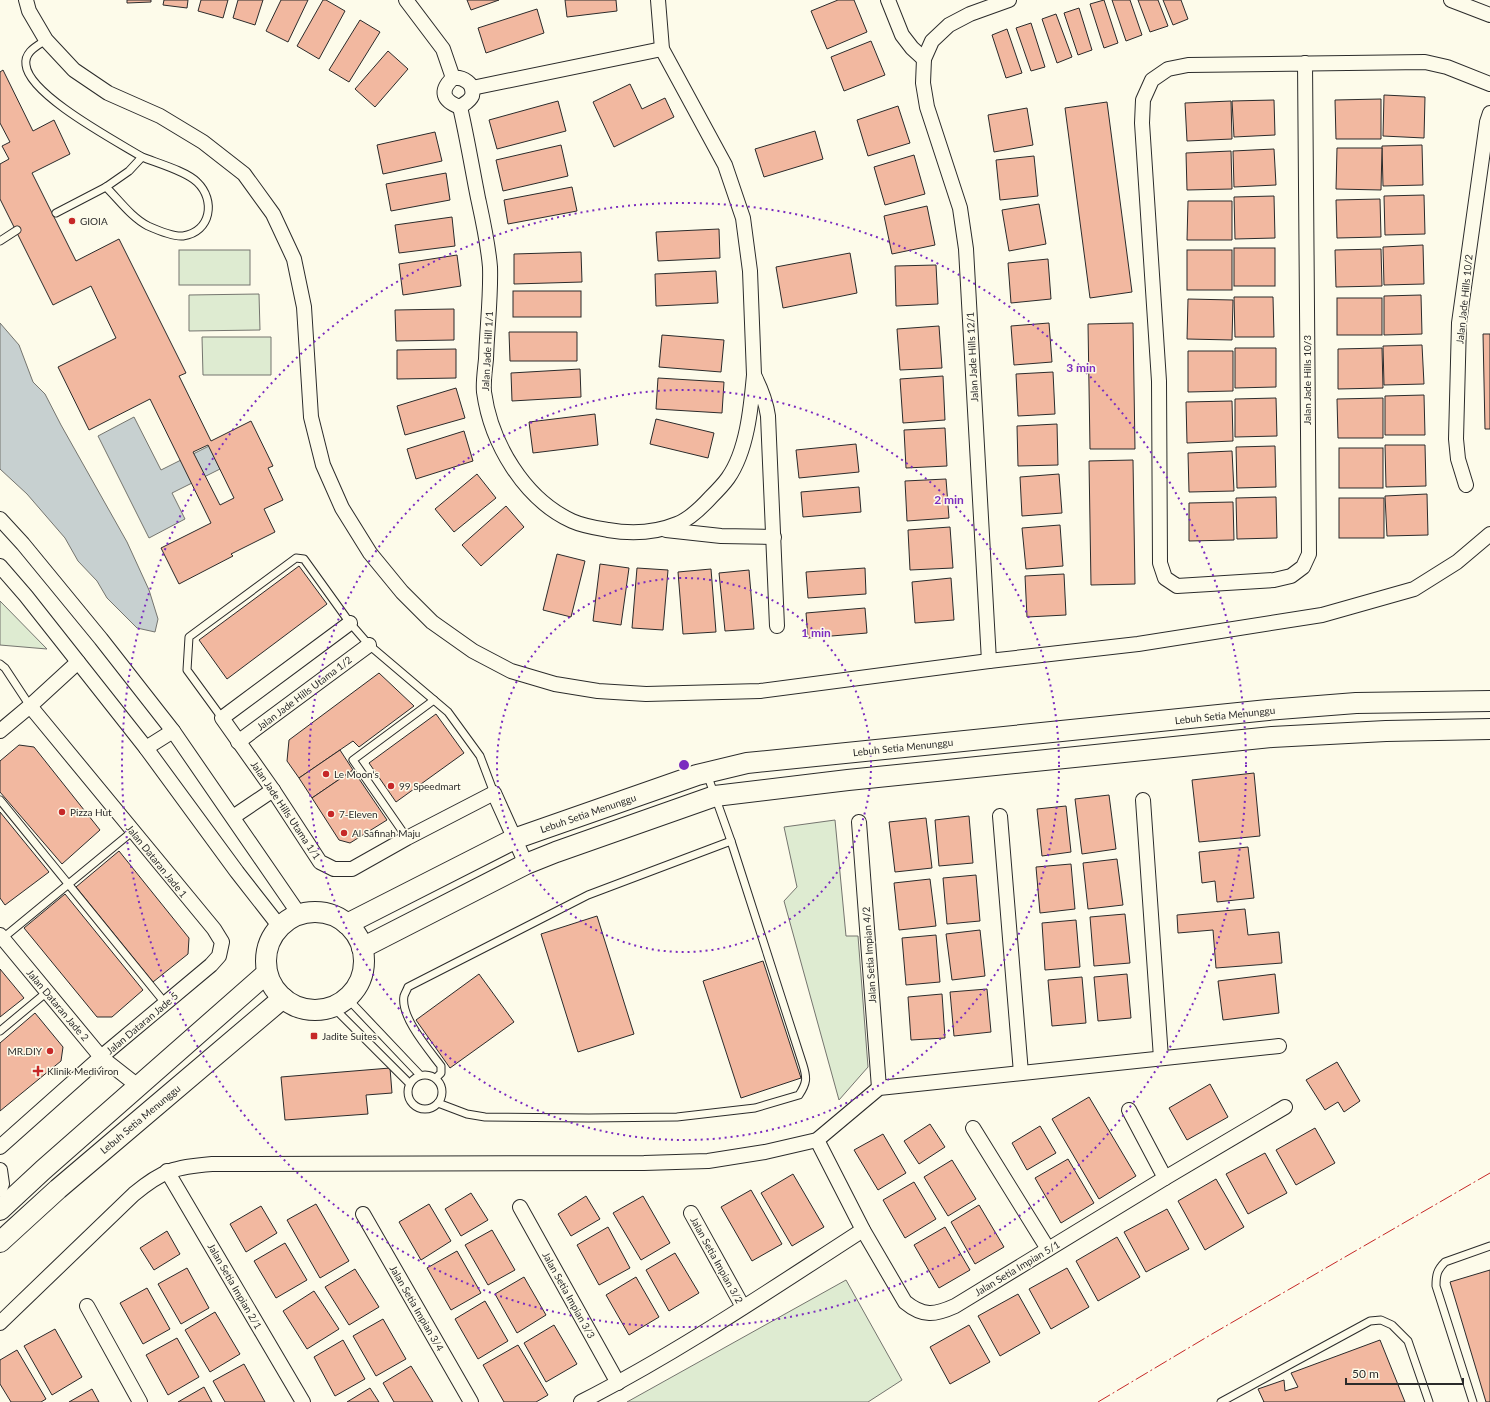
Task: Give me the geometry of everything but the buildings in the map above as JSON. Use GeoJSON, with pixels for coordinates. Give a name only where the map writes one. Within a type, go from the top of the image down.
{"type":"FeatureCollection","features":[{"type":"Feature","properties":{"kind":"street"},"geometry":{"type":"LineString","coordinates":[[26,0],[29,11],[46,40],[74,70],[108,93],[160,116],[203,142],[244,174],[273,214],[294,259],[304,307],[311,417],[323,465],[342,508],[370,553],[402,592],[432,622],[472,650],[510,671],[555,684],[598,691],[646,694],[760,691],[989,661],[1138,644],[1322,615],[1414,589],[1457,562],[1490,534]]}},
{"type":"Feature","properties":{"kind":"street"},"geometry":{"type":"LineString","coordinates":[[406,0],[443,50],[453,78]]}},
{"type":"Feature","properties":{"kind":"street"},"geometry":{"type":"LineString","coordinates":[[472,88],[662,49],[658,0]]}},
{"type":"Feature","properties":{"kind":"street"},"geometry":{"type":"LineString","coordinates":[[888,0],[902,35],[912,48],[924,59]]}},
{"type":"Feature","properties":{"kind":"street","name":"Jalan Jade Hills 12/1"},"geometry":{"type":"LineString","coordinates":[[989,661],[966,250],[960,208],[927,107],[922,83],[924,59],[932,41],[949,25],[970,14],[1009,0]]}},
{"type":"Feature","properties":{"kind":"street"},"geometry":{"type":"LineString","coordinates":[[1452,0],[1490,15]]}},
{"type":"Feature","properties":{"kind":"street","name":"Jalan Jade Hill 1/1"},"geometry":{"type":"LineString","coordinates":[[460,107],[487,244],[490,268],[484,390],[489,418],[498,443],[512,467],[530,490],[550,507],[572,520],[595,528],[619,532],[663,530],[684,521],[704,506],[729,478],[742,449],[750,414],[754,376],[750,271],[742,218],[725,165],[662,49]]}},
{"type":"Feature","properties":{"kind":"street"},"geometry":{"type":"LineString","coordinates":[[1305,63],[1425,62],[1447,67],[1490,84]]}},
{"type":"Feature","properties":{"kind":"street","name":"Jalan Jade Hills 10/3"},"geometry":{"type":"LineString","coordinates":[[1305,63],[1309,554],[1303,567],[1291,576],[1274,580],[1178,586],[1165,578],[1160,563],[1159,381],[1142,123],[1144,100],[1152,80],[1168,69],[1188,65],[1305,63]]}},
{"type":"Feature","properties":{"kind":"street"},"geometry":{"type":"LineString","coordinates":[[453,78],[460,78],[467,81],[472,88],[472,96],[468,102],[460,107],[453,105],[447,100],[444,92],[446,85],[453,78]]}},
{"type":"Feature","properties":{"kind":"street","name":"Jalan Jade Hills 10/2"},"geometry":{"type":"LineString","coordinates":[[1466,485],[1458,459],[1456,439],[1459,323],[1487,122],[1490,112]]}},
{"type":"Feature","properties":{"kind":"street"},"geometry":{"type":"LineString","coordinates":[[754,376],[762,390],[768,416],[777,626]]}},
{"type":"Feature","properties":{"kind":"street"},"geometry":{"type":"LineString","coordinates":[[0,520],[23,544],[96,633],[173,731],[299,914]]}},
{"type":"Feature","properties":{"kind":"street"},"geometry":{"type":"LineString","coordinates":[[663,530],[721,536],[774,537]]}},
{"type":"Feature","properties":{"kind":"street"},"geometry":{"type":"LineString","coordinates":[[0,566],[26,596],[146,748],[232,866],[280,927]]}},
{"type":"Feature","properties":{"kind":"street"},"geometry":{"type":"LineString","coordinates":[[222,718],[350,623]]}},
{"type":"Feature","properties":{"kind":"street","name":"Jalan Jade Hills Utama 1/2"},"geometry":{"type":"LineString","coordinates":[[238,742],[369,645]]}},
{"type":"Feature","properties":{"kind":"street"},"geometry":{"type":"LineString","coordinates":[[0,731],[78,662]]}},
{"type":"Feature","properties":{"kind":"street","name":"Lebuh Setia Menunggu"},"geometry":{"type":"LineString","coordinates":[[347,924],[514,839],[696,775],[748,763],[1268,710],[1356,703],[1490,702]]}},
{"type":"Feature","properties":{"kind":"street","name":"Jalan Dataran Jade 1"},"geometry":{"type":"LineString","coordinates":[[30,706],[214,929],[222,942]]}},
{"type":"Feature","properties":{"kind":"street"},"geometry":{"type":"LineString","coordinates":[[1267,738],[1268,710]]}},
{"type":"Feature","properties":{"kind":"street","name":"Jalan Jade Hills Utama 1/1"},"geometry":{"type":"LineString","coordinates":[[222,718],[273,790],[320,862],[334,870],[352,869],[407,838],[494,793]]}},
{"type":"Feature","properties":{"kind":"street"},"geometry":{"type":"LineString","coordinates":[[362,948],[526,864],[715,796],[848,780],[1267,738],[1386,730],[1490,729]]}},
{"type":"Feature","properties":{"kind":"street"},"geometry":{"type":"LineString","coordinates":[[146,748],[173,731]]}},
{"type":"Feature","properties":{"kind":"street"},"geometry":{"type":"LineString","coordinates":[[233,817],[273,790]]}},
{"type":"Feature","properties":{"kind":"street"},"geometry":{"type":"LineString","coordinates":[[494,793],[526,864]]}},
{"type":"Feature","properties":{"kind":"street"},"geometry":{"type":"LineString","coordinates":[[1143,800],[1161,1058]]}},
{"type":"Feature","properties":{"kind":"street"},"geometry":{"type":"LineString","coordinates":[[1000,816],[1020,1073]]}},
{"type":"Feature","properties":{"kind":"street","name":"Jalan Setia Impian 4/2"},"geometry":{"type":"LineString","coordinates":[[859,822],[879,1088]]}},
{"type":"Feature","properties":{"kind":"street"},"geometry":{"type":"LineString","coordinates":[[312,912],[324,912],[337,916],[347,924],[357,934],[362,948],[364,961],[362,975],[356,988],[340,1002],[320,1010],[307,1010],[294,1006],[283,998],[273,987],[268,973],[266,957],[270,940],[280,927],[289,919],[299,914],[312,912]]}},
{"type":"Feature","properties":{"kind":"street","name":"Jalan Dataran Jade 2"},"geometry":{"type":"LineString","coordinates":[[1,936],[101,1057],[138,1086]]}},
{"type":"Feature","properties":{"kind":"street","name":"Jalan Dataran Jade 5"},"geometry":{"type":"LineString","coordinates":[[0,1147],[101,1057],[211,966],[219,956],[222,942]]}},
{"type":"Feature","properties":{"kind":"street"},"geometry":{"type":"LineString","coordinates":[[0,1210],[43,1170],[268,973]]}},
{"type":"Feature","properties":{"kind":"street","name":"Lebuh Setia Menunggu"},"geometry":{"type":"LineString","coordinates":[[0,1242],[64,1184],[283,998]]}},
{"type":"Feature","properties":{"kind":"street"},"geometry":{"type":"LineString","coordinates":[[0,1323],[134,1194],[149,1182],[167,1171],[187,1166],[212,1164],[644,1163],[708,1161],[765,1152],[817,1140],[879,1088],[1279,1046]]}},
{"type":"Feature","properties":{"kind":"street","name":"Jalan Setia Impian 5/1"},"geometry":{"type":"LineString","coordinates":[[817,1140],[863,1230],[905,1302],[914,1309],[928,1313],[941,1312],[955,1306],[1285,1107]]}},
{"type":"Feature","properties":{"kind":"street"},"geometry":{"type":"LineString","coordinates":[[1129,1110],[1165,1178]]}},
{"type":"Feature","properties":{"kind":"street"},"geometry":{"type":"LineString","coordinates":[[973,1128],[1048,1249]]}},
{"type":"Feature","properties":{"kind":"street"},"geometry":{"type":"LineString","coordinates":[[0,1170],[2,1184],[0,1189]]}},
{"type":"Feature","properties":{"kind":"street","name":"Jalan Setia Impian 2/1"},"geometry":{"type":"LineString","coordinates":[[167,1171],[303,1402]]}},
{"type":"Feature","properties":{"kind":"street","name":"Jalan Setia Impian 3/3"},"geometry":{"type":"LineString","coordinates":[[520,1207],[618,1383]]}},
{"type":"Feature","properties":{"kind":"street","name":"Jalan Setia Impian 3/2"},"geometry":{"type":"LineString","coordinates":[[691,1213],[743,1307]]}},
{"type":"Feature","properties":{"kind":"street","name":"Jalan Setia Impian 3/4"},"geometry":{"type":"LineString","coordinates":[[363,1214],[471,1402]]}},
{"type":"Feature","properties":{"kind":"street"},"geometry":{"type":"LineString","coordinates":[[581,1402],[618,1383],[681,1346],[863,1230]]}},
{"type":"Feature","properties":{"kind":"street"},"geometry":{"type":"LineString","coordinates":[[86,1306],[140,1402]]}},
{"type":"Feature","properties":{"kind":"lane"},"geometry":{"type":"LineString","coordinates":[[46,40],[28,54],[26,65],[29,76],[36,84],[54,102],[94,128],[142,157],[180,172],[197,182],[207,198],[208,218],[198,231],[182,236],[165,233],[147,226],[132,215],[106,187]]}},
{"type":"Feature","properties":{"kind":"lane"},"geometry":{"type":"LineString","coordinates":[[56,213],[106,187],[129,171],[142,157]]}},
{"type":"Feature","properties":{"kind":"lane"},"geometry":{"type":"LineString","coordinates":[[0,241],[17,230]]}},
{"type":"Feature","properties":{"kind":"lane"},"geometry":{"type":"LineString","coordinates":[[222,718],[187,670],[189,637],[296,558],[304,558],[350,623],[369,645],[448,712],[480,756],[494,793]]}},
{"type":"Feature","properties":{"kind":"lane"},"geometry":{"type":"LineString","coordinates":[[0,664],[5,668],[30,706]]}},
{"type":"Feature","properties":{"kind":"lane"},"geometry":{"type":"LineString","coordinates":[[407,838],[352,760],[434,700]]}},
{"type":"Feature","properties":{"kind":"lane"},"geometry":{"type":"LineString","coordinates":[[438,1102],[467,1114],[485,1117],[677,1117],[755,1108],[800,1094],[805,1086],[806,1076],[803,1065],[731,841],[707,772]]}},
{"type":"Feature","properties":{"kind":"lane"},"geometry":{"type":"LineString","coordinates":[[0,800],[165,1004]]}},
{"type":"Feature","properties":{"kind":"lane"},"geometry":{"type":"LineString","coordinates":[[1,936],[133,831]]}},
{"type":"Feature","properties":{"kind":"lane"},"geometry":{"type":"LineString","coordinates":[[436,1078],[441,1073],[441,1066],[408,1019],[404,1007],[404,996],[408,987],[588,895],[731,841]]}},
{"type":"Feature","properties":{"kind":"lane"},"geometry":{"type":"LineString","coordinates":[[0,1031],[48,992]]}},
{"type":"Feature","properties":{"kind":"lane"},"geometry":{"type":"LineString","coordinates":[[340,1002],[420,1075]]}},
{"type":"Feature","properties":{"kind":"lane"},"geometry":{"type":"LineString","coordinates":[[340,1002],[410,1084]]}},
{"type":"Feature","properties":{"kind":"lane"},"geometry":{"type":"LineString","coordinates":[[429,1074],[440,1082],[442,1093],[438,1102],[429,1109],[424,1109],[413,1105],[408,1095],[410,1084],[414,1078],[420,1075],[429,1074]]}},
{"type":"Feature","properties":{"kind":"lane"},"geometry":{"type":"LineString","coordinates":[[1472,1402],[1436,1286],[1436,1276],[1439,1268],[1445,1262],[1490,1246]]}},
{"type":"Feature","properties":{"kind":"lane"},"geometry":{"type":"LineString","coordinates":[[1221,1402],[1370,1321],[1381,1320],[1392,1325],[1408,1341],[1429,1402]]}},
{"type":"Feature","properties":{"kind":"green space"},"geometry":{"type":"Polygon","coordinates":[[[179,250],[250,250],[250,285],[179,285],[179,250]]]}},
{"type":"Feature","properties":{"kind":"green space"},"geometry":{"type":"Polygon","coordinates":[[[259,294],[260,330],[189,331],[189,295],[259,294]]]}},
{"type":"Feature","properties":{"kind":"green space"},"geometry":{"type":"Polygon","coordinates":[[[202,337],[271,337],[271,375],[203,375],[202,337]]]}},
{"type":"Feature","properties":{"kind":"green space"},"geometry":{"type":"Polygon","coordinates":[[[0,601],[47,649],[0,645],[0,601]]]}},
{"type":"Feature","properties":{"kind":"green space"},"geometry":{"type":"Polygon","coordinates":[[[835,820],[846,936],[858,936],[868,1067],[839,1100],[784,901],[797,887],[784,827],[835,820]]]}},
{"type":"Feature","properties":{"kind":"green space"},"geometry":{"type":"Polygon","coordinates":[[[846,1280],[902,1380],[868,1402],[627,1402],[846,1280]]]}},
{"type":"Feature","properties":{"kind":"shaded area"},"geometry":{"type":"Polygon","coordinates":[[[0,323],[19,345],[33,382],[45,394],[127,542],[149,590],[158,619],[155,632],[137,628],[107,598],[97,581],[78,561],[65,538],[27,494],[0,469],[0,323]]]}},
{"type":"Feature","properties":{"kind":"shaded area"},"geometry":{"type":"Polygon","coordinates":[[[134,417],[161,470],[209,446],[220,469],[172,493],[185,519],[149,538],[98,436],[134,417]]]}},
{"type":"Feature","properties":{"kind":"power"},"geometry":{"type":"LineString","coordinates":[[1098,1402],[1212,1334],[1490,1173]]}},
{"type":"Feature","properties":{"kind":"place","name":"GIOIA"},"geometry":{"type":"Point","coordinates":[72,221]}},
{"type":"Feature","properties":{"kind":"place","name":"Le Moon‘s"},"geometry":{"type":"Point","coordinates":[326,774]}},
{"type":"Feature","properties":{"kind":"place","name":"99 Speedmart"},"geometry":{"type":"Point","coordinates":[391,786]}},
{"type":"Feature","properties":{"kind":"place","name":"Pizza Hut"},"geometry":{"type":"Point","coordinates":[62,812]}},
{"type":"Feature","properties":{"kind":"place","name":"7-Eleven"},"geometry":{"type":"Point","coordinates":[331,814]}},
{"type":"Feature","properties":{"kind":"place","name":"Al Safinah Maju"},"geometry":{"type":"Point","coordinates":[344,833]}},
{"type":"Feature","properties":{"kind":"place","name":"Jadite Suites"},"geometry":{"type":"Point","coordinates":[314,1036]}},
{"type":"Feature","properties":{"kind":"place","name":"MR.DIY"},"geometry":{"type":"Point","coordinates":[50,1051]}},
{"type":"Feature","properties":{"kind":"place","name":"Klinik Mediviron"},"geometry":{"type":"Point","coordinates":[38,1071]}}]}
